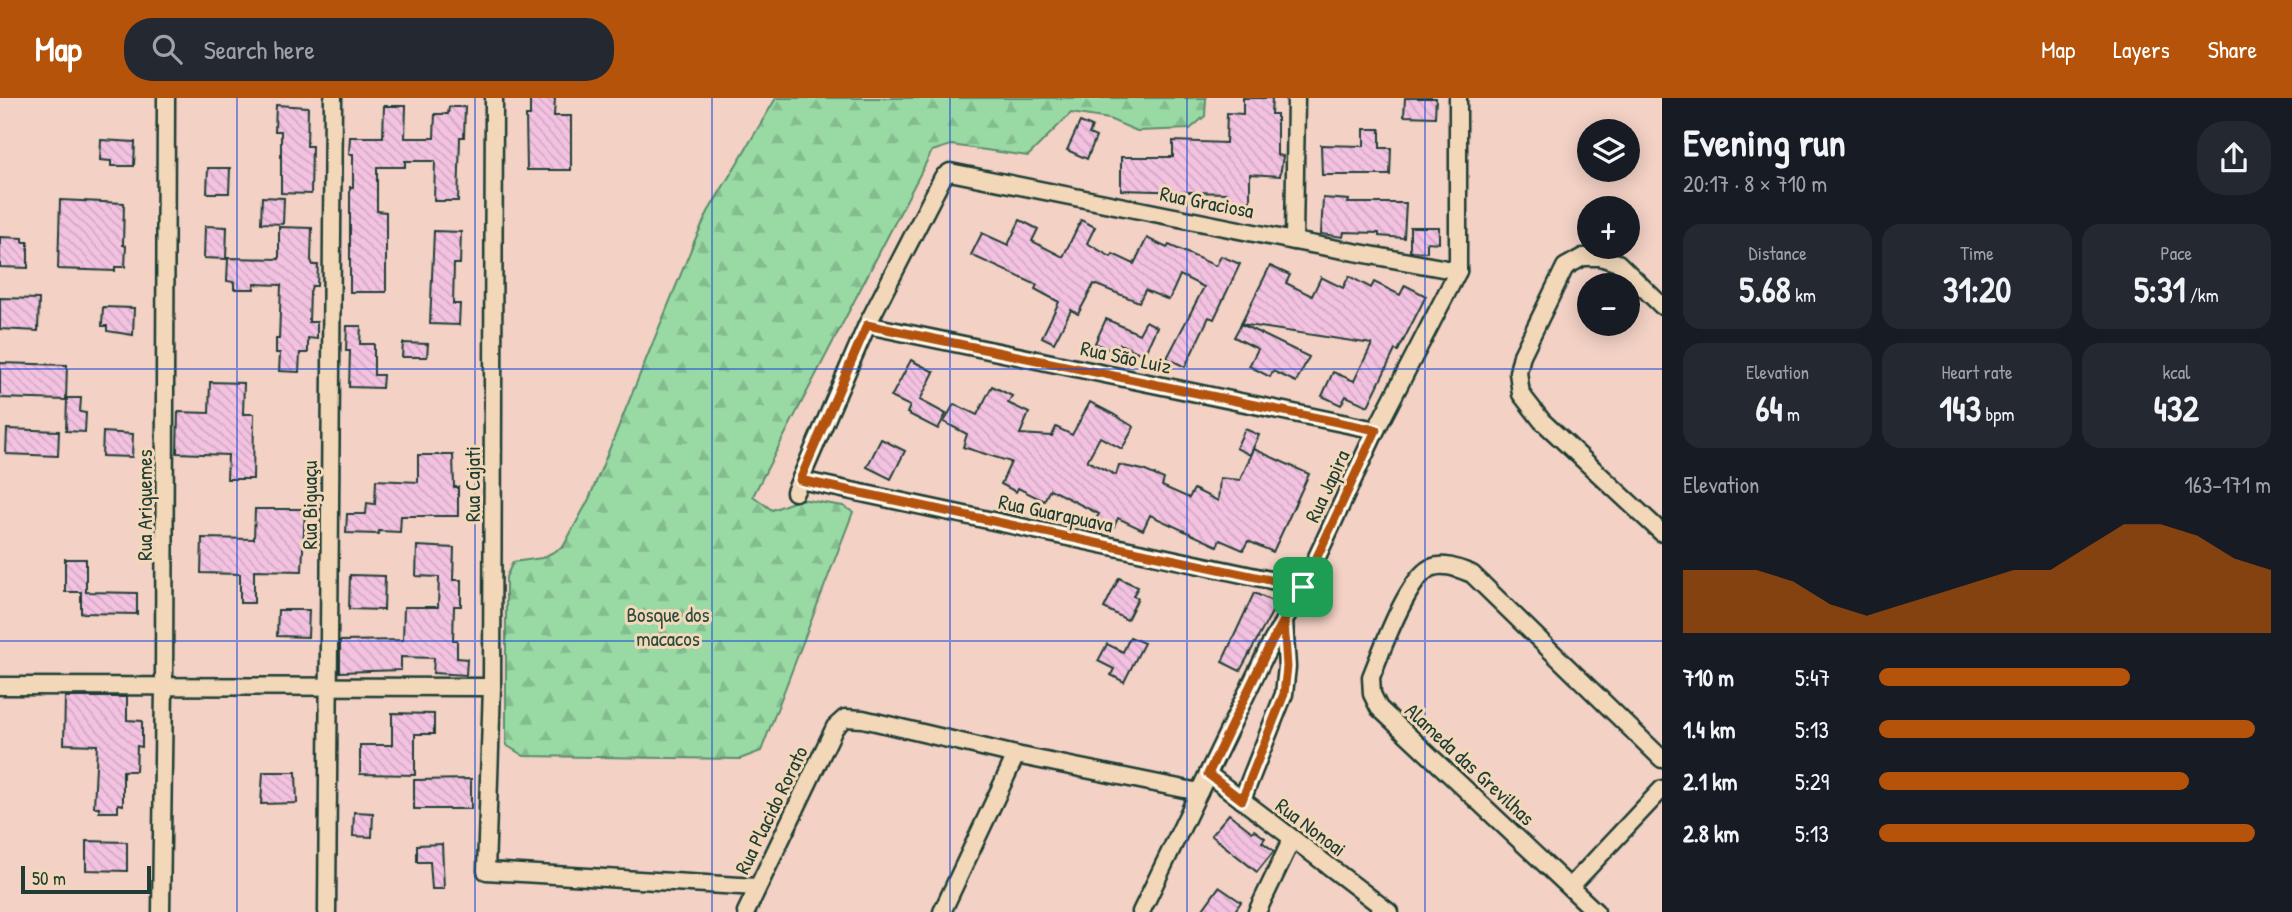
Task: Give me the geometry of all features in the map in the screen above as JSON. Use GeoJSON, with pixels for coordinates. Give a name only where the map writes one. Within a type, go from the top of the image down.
{"type":"FeatureCollection","features":[{"type":"Feature","properties":{"kind":"street","name":"Rua Ariquemes"},"geometry":{"type":"LineString","coordinates":[[161,912],[166,98]]}},
{"type":"Feature","properties":{"kind":"street","name":"Rua Biguaçu"},"geometry":{"type":"LineString","coordinates":[[327,912],[333,98]]}},
{"type":"Feature","properties":{"kind":"street","name":"Rua Cajati"},"geometry":{"type":"LineString","coordinates":[[494,98],[492,687],[486,871],[757,887]]}},
{"type":"Feature","properties":{"kind":"street"},"geometry":{"type":"LineString","coordinates":[[1294,241],[1296,98]]}},
{"type":"Feature","properties":{"kind":"street","name":"Rua Japira"},"geometry":{"type":"LineString","coordinates":[[1141,912],[1284,620],[1303,587],[1376,430],[1458,271],[1458,98]]}},
{"type":"Feature","properties":{"kind":"street","name":"Rua Graciosa"},"geometry":{"type":"LineString","coordinates":[[867,325],[943,177],[950,172],[1458,271]]}},
{"type":"Feature","properties":{"kind":"street"},"geometry":{"type":"LineString","coordinates":[[1662,306],[1618,263],[1600,257],[1583,257],[1565,267],[1522,355],[1518,372],[1521,394],[1542,421],[1662,533]]}},
{"type":"Feature","properties":{"kind":"street","name":"Rua São Luiz"},"geometry":{"type":"LineString","coordinates":[[867,325],[1376,430]]}},
{"type":"Feature","properties":{"kind":"street","name":"Rua Guarapuava"},"geometry":{"type":"LineString","coordinates":[[867,325],[797,486],[1303,587]]}},
{"type":"Feature","properties":{"kind":"street","name":"Alameda das Grevilhas"},"geometry":{"type":"LineString","coordinates":[[1596,912],[1379,708],[1372,694],[1371,677],[1416,579],[1432,568],[1450,566],[1472,574],[1662,759]]}},
{"type":"Feature","properties":{"kind":"street"},"geometry":{"type":"LineString","coordinates":[[1242,800],[1284,694],[1287,667],[1284,620]]}},
{"type":"Feature","properties":{"kind":"street"},"geometry":{"type":"LineString","coordinates":[[0,686],[492,687]]}},
{"type":"Feature","properties":{"kind":"street","name":"Rua Placido Rorato"},"geometry":{"type":"LineString","coordinates":[[746,912],[835,727],[845,718],[863,719],[1016,755]]}},
{"type":"Feature","properties":{"kind":"street"},"geometry":{"type":"LineString","coordinates":[[942,912],[1016,755],[1199,792]]}},
{"type":"Feature","properties":{"kind":"street","name":"Rua Nonoai"},"geometry":{"type":"LineString","coordinates":[[1208,774],[1389,912]]}},
{"type":"Feature","properties":{"kind":"street"},"geometry":{"type":"LineString","coordinates":[[1570,886],[1662,789]]}},
{"type":"Feature","properties":{"kind":"street"},"geometry":{"type":"LineString","coordinates":[[1257,912],[1292,839]]}},
{"type":"Feature","properties":{"kind":"green space","name":"Bosque dos macacos"},"geometry":{"type":"Polygon","coordinates":[[[776,98],[1206,98],[1205,116],[1190,129],[1137,131],[1109,119],[1071,113],[1028,156],[951,145],[932,151],[753,496],[772,510],[801,499],[843,506],[853,512],[761,751],[740,759],[524,756],[506,745],[506,577],[513,562],[542,558],[563,547],[589,499],[708,212],[776,98]]]}},
{"type":"Feature","properties":{"kind":"building"},"geometry":{"type":"Polygon","coordinates":[[[530,98],[555,98],[554,116],[571,116],[571,170],[527,170],[526,116],[530,116],[530,98]]]}},
{"type":"Feature","properties":{"kind":"building"},"geometry":{"type":"Polygon","coordinates":[[[1243,98],[1272,98],[1271,114],[1277,114],[1277,155],[1283,156],[1280,176],[1250,174],[1250,209],[1226,208],[1226,193],[1121,190],[1121,157],[1173,157],[1173,141],[1226,143],[1227,113],[1243,114],[1243,98]]]}},
{"type":"Feature","properties":{"kind":"building"},"geometry":{"type":"Polygon","coordinates":[[[1405,98],[1436,98],[1435,117],[1404,116],[1405,98]]]}},
{"type":"Feature","properties":{"kind":"building"},"geometry":{"type":"Polygon","coordinates":[[[276,105],[308,107],[307,146],[312,146],[311,194],[281,193],[281,131],[275,131],[276,105]]]}},
{"type":"Feature","properties":{"kind":"building"},"geometry":{"type":"Polygon","coordinates":[[[384,106],[406,106],[405,138],[434,138],[435,114],[448,114],[449,107],[465,107],[464,137],[460,137],[458,201],[434,201],[435,161],[405,161],[405,167],[377,167],[377,211],[386,212],[386,292],[350,292],[350,187],[353,187],[353,154],[349,154],[350,137],[383,137],[384,106]]]}},
{"type":"Feature","properties":{"kind":"building"},"geometry":{"type":"Polygon","coordinates":[[[1080,122],[1092,127],[1089,134],[1096,137],[1087,159],[1067,150],[1080,122]]]}},
{"type":"Feature","properties":{"kind":"building"},"geometry":{"type":"Polygon","coordinates":[[[1364,129],[1380,129],[1380,148],[1391,148],[1390,175],[1322,175],[1321,145],[1364,146],[1364,129]]]}},
{"type":"Feature","properties":{"kind":"building"},"geometry":{"type":"Polygon","coordinates":[[[101,140],[135,142],[134,166],[111,166],[111,161],[100,160],[101,140]]]}},
{"type":"Feature","properties":{"kind":"building"},"geometry":{"type":"Polygon","coordinates":[[[208,168],[230,168],[229,193],[207,193],[208,168]]]}},
{"type":"Feature","properties":{"kind":"building"},"geometry":{"type":"Polygon","coordinates":[[[262,197],[284,198],[283,224],[261,223],[262,197]]]}},
{"type":"Feature","properties":{"kind":"building"},"geometry":{"type":"Polygon","coordinates":[[[1323,198],[1349,200],[1348,203],[1406,203],[1404,238],[1379,236],[1379,233],[1344,232],[1343,237],[1321,234],[1323,198]]]}},
{"type":"Feature","properties":{"kind":"building"},"geometry":{"type":"Polygon","coordinates":[[[60,200],[124,203],[125,267],[115,267],[115,271],[58,269],[60,200]]]}},
{"type":"Feature","properties":{"kind":"building"},"geometry":{"type":"Polygon","coordinates":[[[1020,220],[1038,229],[1032,241],[1063,257],[1081,220],[1095,227],[1087,243],[1111,257],[1113,254],[1134,264],[1147,238],[1216,266],[1221,256],[1240,264],[1214,319],[1209,317],[1185,367],[1167,358],[1204,287],[1180,275],[1169,300],[1145,290],[1139,302],[1094,284],[1078,314],[1071,310],[1054,343],[1042,337],[1059,302],[1035,289],[1037,285],[971,255],[982,233],[1008,245],[1020,220]]]}},
{"type":"Feature","properties":{"kind":"building"},"geometry":{"type":"Polygon","coordinates":[[[205,226],[227,227],[226,259],[204,258],[205,226]]]}},
{"type":"Feature","properties":{"kind":"building"},"geometry":{"type":"Polygon","coordinates":[[[279,227],[312,228],[311,260],[313,265],[318,265],[317,286],[312,286],[310,292],[309,322],[317,322],[317,339],[308,338],[308,353],[300,353],[299,372],[279,371],[280,353],[276,353],[276,339],[279,339],[281,285],[254,284],[254,289],[234,289],[234,282],[227,281],[228,258],[279,259],[279,227]]]}},
{"type":"Feature","properties":{"kind":"building"},"geometry":{"type":"Polygon","coordinates":[[[1410,227],[1439,227],[1439,243],[1427,242],[1427,252],[1410,251],[1410,227]]]}},
{"type":"Feature","properties":{"kind":"building"},"geometry":{"type":"Polygon","coordinates":[[[434,231],[461,232],[460,264],[454,264],[453,304],[460,304],[459,325],[430,324],[434,231]]]}},
{"type":"Feature","properties":{"kind":"building"},"geometry":{"type":"Polygon","coordinates":[[[0,237],[23,238],[23,242],[28,242],[28,268],[0,267],[0,237]]]}},
{"type":"Feature","properties":{"kind":"building"},"geometry":{"type":"Polygon","coordinates":[[[1270,266],[1290,275],[1286,283],[1312,296],[1321,277],[1343,288],[1349,276],[1371,288],[1374,282],[1400,295],[1405,285],[1426,296],[1398,351],[1395,350],[1368,406],[1346,396],[1341,405],[1322,396],[1333,372],[1354,381],[1372,344],[1241,324],[1270,266]]]}},
{"type":"Feature","properties":{"kind":"building"},"geometry":{"type":"Polygon","coordinates":[[[0,298],[39,299],[38,331],[0,329],[0,298]]]}},
{"type":"Feature","properties":{"kind":"building"},"geometry":{"type":"Polygon","coordinates":[[[103,307],[134,308],[133,335],[107,331],[107,326],[102,326],[103,307]]]}},
{"type":"Feature","properties":{"kind":"building"},"geometry":{"type":"Polygon","coordinates":[[[1106,319],[1139,334],[1146,321],[1157,327],[1144,355],[1120,344],[1116,353],[1095,343],[1106,319]]]}},
{"type":"Feature","properties":{"kind":"building"},"geometry":{"type":"Polygon","coordinates":[[[1241,324],[1309,357],[1296,382],[1273,371],[1270,377],[1249,366],[1258,349],[1234,337],[1241,324]]]}},
{"type":"Feature","properties":{"kind":"building"},"geometry":{"type":"Polygon","coordinates":[[[347,326],[361,326],[360,344],[374,344],[374,375],[383,375],[382,388],[349,387],[350,351],[346,351],[347,326]]]}},
{"type":"Feature","properties":{"kind":"building"},"geometry":{"type":"Polygon","coordinates":[[[403,343],[428,344],[427,357],[402,357],[403,343]]]}},
{"type":"Feature","properties":{"kind":"building"},"geometry":{"type":"Polygon","coordinates":[[[911,360],[934,372],[920,400],[946,414],[938,429],[907,413],[910,406],[891,397],[911,360]]]}},
{"type":"Feature","properties":{"kind":"building"},"geometry":{"type":"Polygon","coordinates":[[[0,363],[67,365],[66,400],[0,398],[0,363]]]}},
{"type":"Feature","properties":{"kind":"building"},"geometry":{"type":"Polygon","coordinates":[[[210,382],[244,383],[243,414],[254,414],[253,479],[227,479],[228,455],[177,453],[178,412],[209,413],[210,382]]]}},
{"type":"Feature","properties":{"kind":"building"},"geometry":{"type":"Polygon","coordinates":[[[992,386],[1012,396],[1008,403],[1029,413],[1020,434],[1052,436],[1056,427],[1072,435],[1090,402],[1113,414],[1134,427],[1122,449],[1100,437],[1087,461],[1116,475],[1119,465],[1143,470],[1164,479],[1162,486],[1189,498],[1194,489],[1218,501],[1220,478],[1240,480],[1254,449],[1309,474],[1273,552],[1248,541],[1243,550],[1220,540],[1217,546],[1150,515],[1143,530],[1118,518],[1114,527],[1096,519],[1099,514],[1050,489],[1044,501],[1018,488],[1016,492],[1001,484],[1011,462],[963,447],[967,434],[944,422],[954,404],[977,415],[992,386]]]}},
{"type":"Feature","properties":{"kind":"building"},"geometry":{"type":"Polygon","coordinates":[[[67,398],[81,398],[80,412],[86,413],[85,432],[66,431],[67,398]]]}},
{"type":"Feature","properties":{"kind":"building"},"geometry":{"type":"Polygon","coordinates":[[[7,429],[59,431],[58,456],[6,454],[7,429]]]}},
{"type":"Feature","properties":{"kind":"building"},"geometry":{"type":"Polygon","coordinates":[[[1245,429],[1259,435],[1250,455],[1236,448],[1245,429]]]}},
{"type":"Feature","properties":{"kind":"building"},"geometry":{"type":"Polygon","coordinates":[[[103,432],[133,434],[132,457],[102,456],[103,432]]]}},
{"type":"Feature","properties":{"kind":"building"},"geometry":{"type":"Polygon","coordinates":[[[881,439],[905,451],[891,479],[867,467],[881,439]]]}},
{"type":"Feature","properties":{"kind":"building"},"geometry":{"type":"Polygon","coordinates":[[[418,455],[453,455],[454,487],[458,487],[458,516],[401,516],[400,532],[346,533],[347,514],[366,514],[367,503],[375,504],[376,480],[418,482],[418,455]]]}},
{"type":"Feature","properties":{"kind":"building"},"geometry":{"type":"Polygon","coordinates":[[[255,509],[305,509],[302,571],[254,570],[254,603],[240,603],[240,574],[201,573],[202,538],[254,539],[255,509]]]}},
{"type":"Feature","properties":{"kind":"building"},"geometry":{"type":"Polygon","coordinates":[[[417,546],[454,548],[453,580],[461,580],[461,606],[454,606],[453,640],[457,640],[457,658],[467,659],[466,675],[433,673],[434,658],[401,657],[401,670],[340,672],[340,641],[403,640],[404,607],[438,607],[439,577],[416,576],[417,546]]]}},
{"type":"Feature","properties":{"kind":"building"},"geometry":{"type":"Polygon","coordinates":[[[65,559],[86,559],[86,592],[137,593],[137,614],[81,613],[81,592],[65,592],[65,559]]]}},
{"type":"Feature","properties":{"kind":"building"},"geometry":{"type":"Polygon","coordinates":[[[350,575],[385,576],[384,610],[349,609],[350,575]]]}},
{"type":"Feature","properties":{"kind":"building"},"geometry":{"type":"Polygon","coordinates":[[[1119,578],[1138,587],[1133,596],[1138,598],[1127,620],[1104,608],[1119,578]]]}},
{"type":"Feature","properties":{"kind":"building"},"geometry":{"type":"Polygon","coordinates":[[[1254,593],[1277,603],[1240,671],[1222,662],[1254,593]]]}},
{"type":"Feature","properties":{"kind":"building"},"geometry":{"type":"Polygon","coordinates":[[[278,610],[309,610],[308,637],[277,636],[278,610]]]}},
{"type":"Feature","properties":{"kind":"building"},"geometry":{"type":"Polygon","coordinates":[[[1130,637],[1144,643],[1124,682],[1111,675],[1114,669],[1098,661],[1107,644],[1123,652],[1130,637]]]}},
{"type":"Feature","properties":{"kind":"building"},"geometry":{"type":"Polygon","coordinates":[[[65,697],[127,697],[127,720],[142,721],[142,747],[137,746],[136,771],[123,771],[123,805],[118,804],[118,812],[99,812],[99,807],[94,807],[97,745],[64,744],[65,697]]]}},
{"type":"Feature","properties":{"kind":"building"},"geometry":{"type":"Polygon","coordinates":[[[392,713],[434,714],[434,734],[415,734],[415,775],[360,774],[360,745],[392,745],[392,713]]]}},
{"type":"Feature","properties":{"kind":"building"},"geometry":{"type":"Polygon","coordinates":[[[263,772],[296,772],[297,803],[261,804],[263,772]]]}},
{"type":"Feature","properties":{"kind":"building"},"geometry":{"type":"Polygon","coordinates":[[[471,779],[471,809],[414,809],[414,780],[471,779]]]}},
{"type":"Feature","properties":{"kind":"building"},"geometry":{"type":"Polygon","coordinates":[[[354,812],[373,813],[372,837],[353,836],[354,812]]]}},
{"type":"Feature","properties":{"kind":"building"},"geometry":{"type":"Polygon","coordinates":[[[1229,814],[1252,832],[1254,830],[1265,838],[1262,842],[1274,851],[1257,872],[1211,835],[1229,814]]]}},
{"type":"Feature","properties":{"kind":"building"},"geometry":{"type":"Polygon","coordinates":[[[86,841],[127,842],[127,871],[86,870],[86,841]]]}},
{"type":"Feature","properties":{"kind":"building"},"geometry":{"type":"Polygon","coordinates":[[[442,844],[444,889],[432,889],[430,862],[417,862],[417,845],[442,844]]]}},
{"type":"Feature","properties":{"kind":"building"},"geometry":{"type":"Polygon","coordinates":[[[1219,887],[1241,902],[1234,912],[1201,912],[1219,887]]]}},
{"type":"Feature","properties":{"kind":"route"},"geometry":{"type":"LineString","coordinates":[[1303,587],[1102,544],[800,480],[867,325],[1376,430],[1303,587],[1284,620],[1269,647],[1208,774],[1242,800],[1284,694],[1287,667],[1284,620],[1303,587]]}}]}
